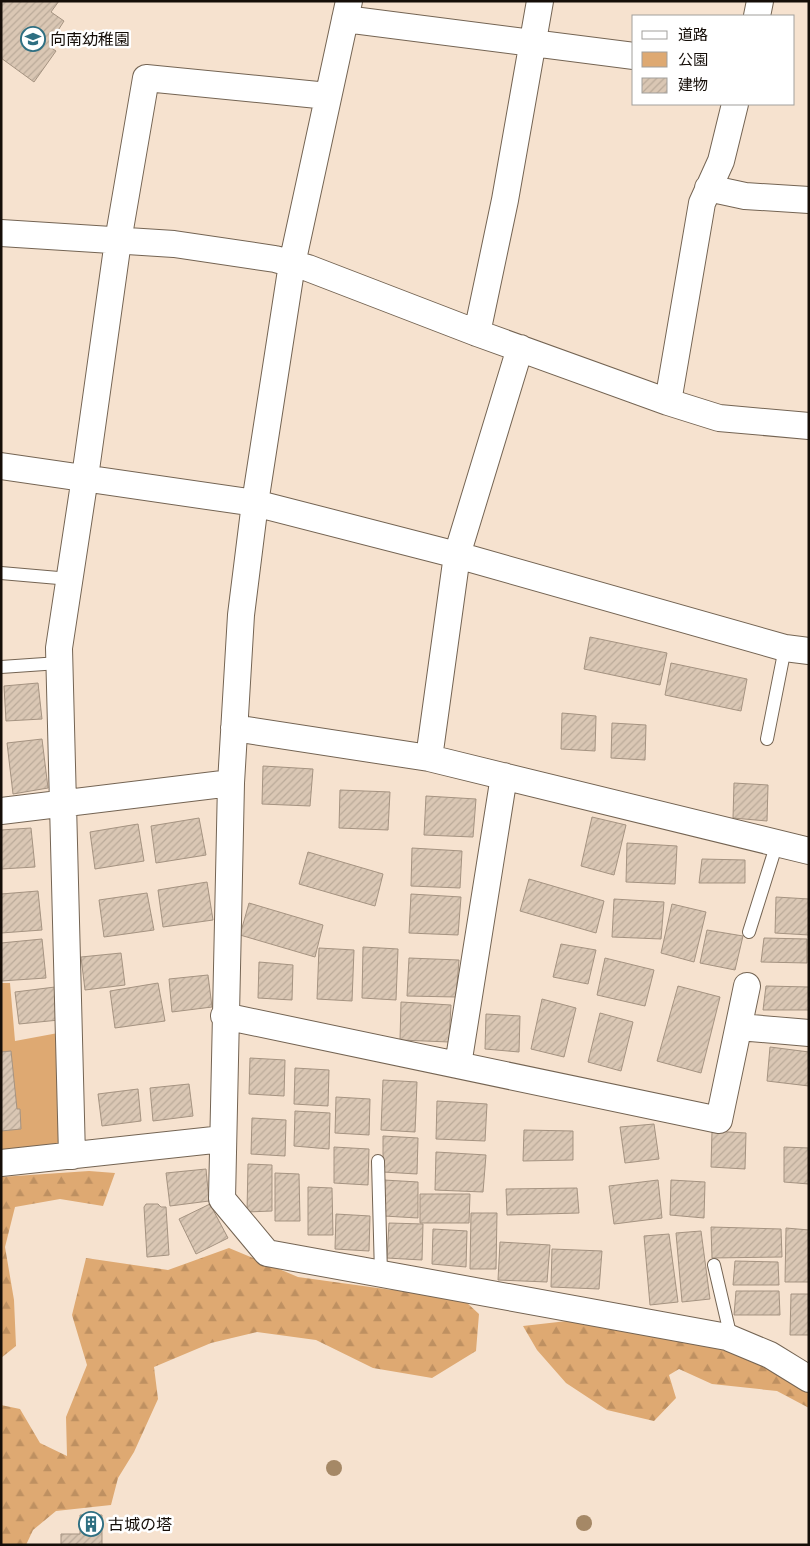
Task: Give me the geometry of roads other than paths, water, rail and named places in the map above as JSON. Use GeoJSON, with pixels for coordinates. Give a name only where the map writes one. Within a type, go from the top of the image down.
{"type":"FeatureCollection","features":[{"type":"Feature","properties":{"kind":"street"},"geometry":{"type":"LineString","coordinates":[[477,332],[505,200],[540,1]]}},
{"type":"Feature","properties":{"kind":"street"},"geometry":{"type":"LineString","coordinates":[[758,15],[760,1]]}},
{"type":"Feature","properties":{"kind":"street"},"geometry":{"type":"LineString","coordinates":[[632,56],[347,10],[292,264],[255,503],[241,615],[231,783],[224,1016],[222,1199],[267,1253],[731,1338],[770,1355],[809,1379]]}},
{"type":"Feature","properties":{"kind":"street"},"geometry":{"type":"LineString","coordinates":[[72,1156],[59,648],[118,241],[146,78],[328,96]]}},
{"type":"Feature","properties":{"kind":"street"},"geometry":{"type":"LineString","coordinates":[[668,402],[702,203],[721,161],[735,105]]}},
{"type":"Feature","properties":{"kind":"street"},"geometry":{"type":"LineString","coordinates":[[708,188],[745,196],[809,200]]}},
{"type":"Feature","properties":{"kind":"street"},"geometry":{"type":"LineString","coordinates":[[1,233],[174,244],[275,259],[668,402],[719,418],[809,426]]}},
{"type":"Feature","properties":{"kind":"street"},"geometry":{"type":"LineString","coordinates":[[429,758],[457,556],[520,348]]}},
{"type":"Feature","properties":{"kind":"street"},"geometry":{"type":"LineString","coordinates":[[1,466],[255,503],[457,556],[797,650]]}},
{"type":"Feature","properties":{"kind":"street"},"geometry":{"type":"LineString","coordinates":[[234,728],[429,758],[809,851]]}},
{"type":"Feature","properties":{"kind":"street"},"geometry":{"type":"LineString","coordinates":[[458,1064],[504,776]]}},
{"type":"Feature","properties":{"kind":"street"},"geometry":{"type":"LineString","coordinates":[[1,811],[231,783]]}},
{"type":"Feature","properties":{"kind":"street"},"geometry":{"type":"LineString","coordinates":[[224,1016],[719,1120],[747,986]]}},
{"type":"Feature","properties":{"kind":"street"},"geometry":{"type":"LineString","coordinates":[[739,1027],[809,1033]]}},
{"type":"Feature","properties":{"kind":"street"},"geometry":{"type":"LineString","coordinates":[[1,1163],[222,1139]]}},
{"type":"Feature","properties":{"kind":"lane"},"geometry":{"type":"LineString","coordinates":[[1,574],[70,579]]}},
{"type":"Feature","properties":{"kind":"lane"},"geometry":{"type":"LineString","coordinates":[[767,739],[797,650]]}},
{"type":"Feature","properties":{"kind":"lane"},"geometry":{"type":"LineString","coordinates":[[1,667],[59,662]]}},
{"type":"Feature","properties":{"kind":"lane"},"geometry":{"type":"LineString","coordinates":[[749,932],[777,843]]}},
{"type":"Feature","properties":{"kind":"lane"},"geometry":{"type":"LineString","coordinates":[[378,1162],[381,1274]]}},
{"type":"Feature","properties":{"kind":"lane"},"geometry":{"type":"LineString","coordinates":[[714,1265],[731,1338]]}},
{"type":"Feature","properties":{"kind":"place","name":"向南幼稚園"},"geometry":{"type":"Point","coordinates":[33,39]}},
{"type":"Feature","properties":{"kind":"place","name":"古城の塔"},"geometry":{"type":"Point","coordinates":[91,1524]}}]}
